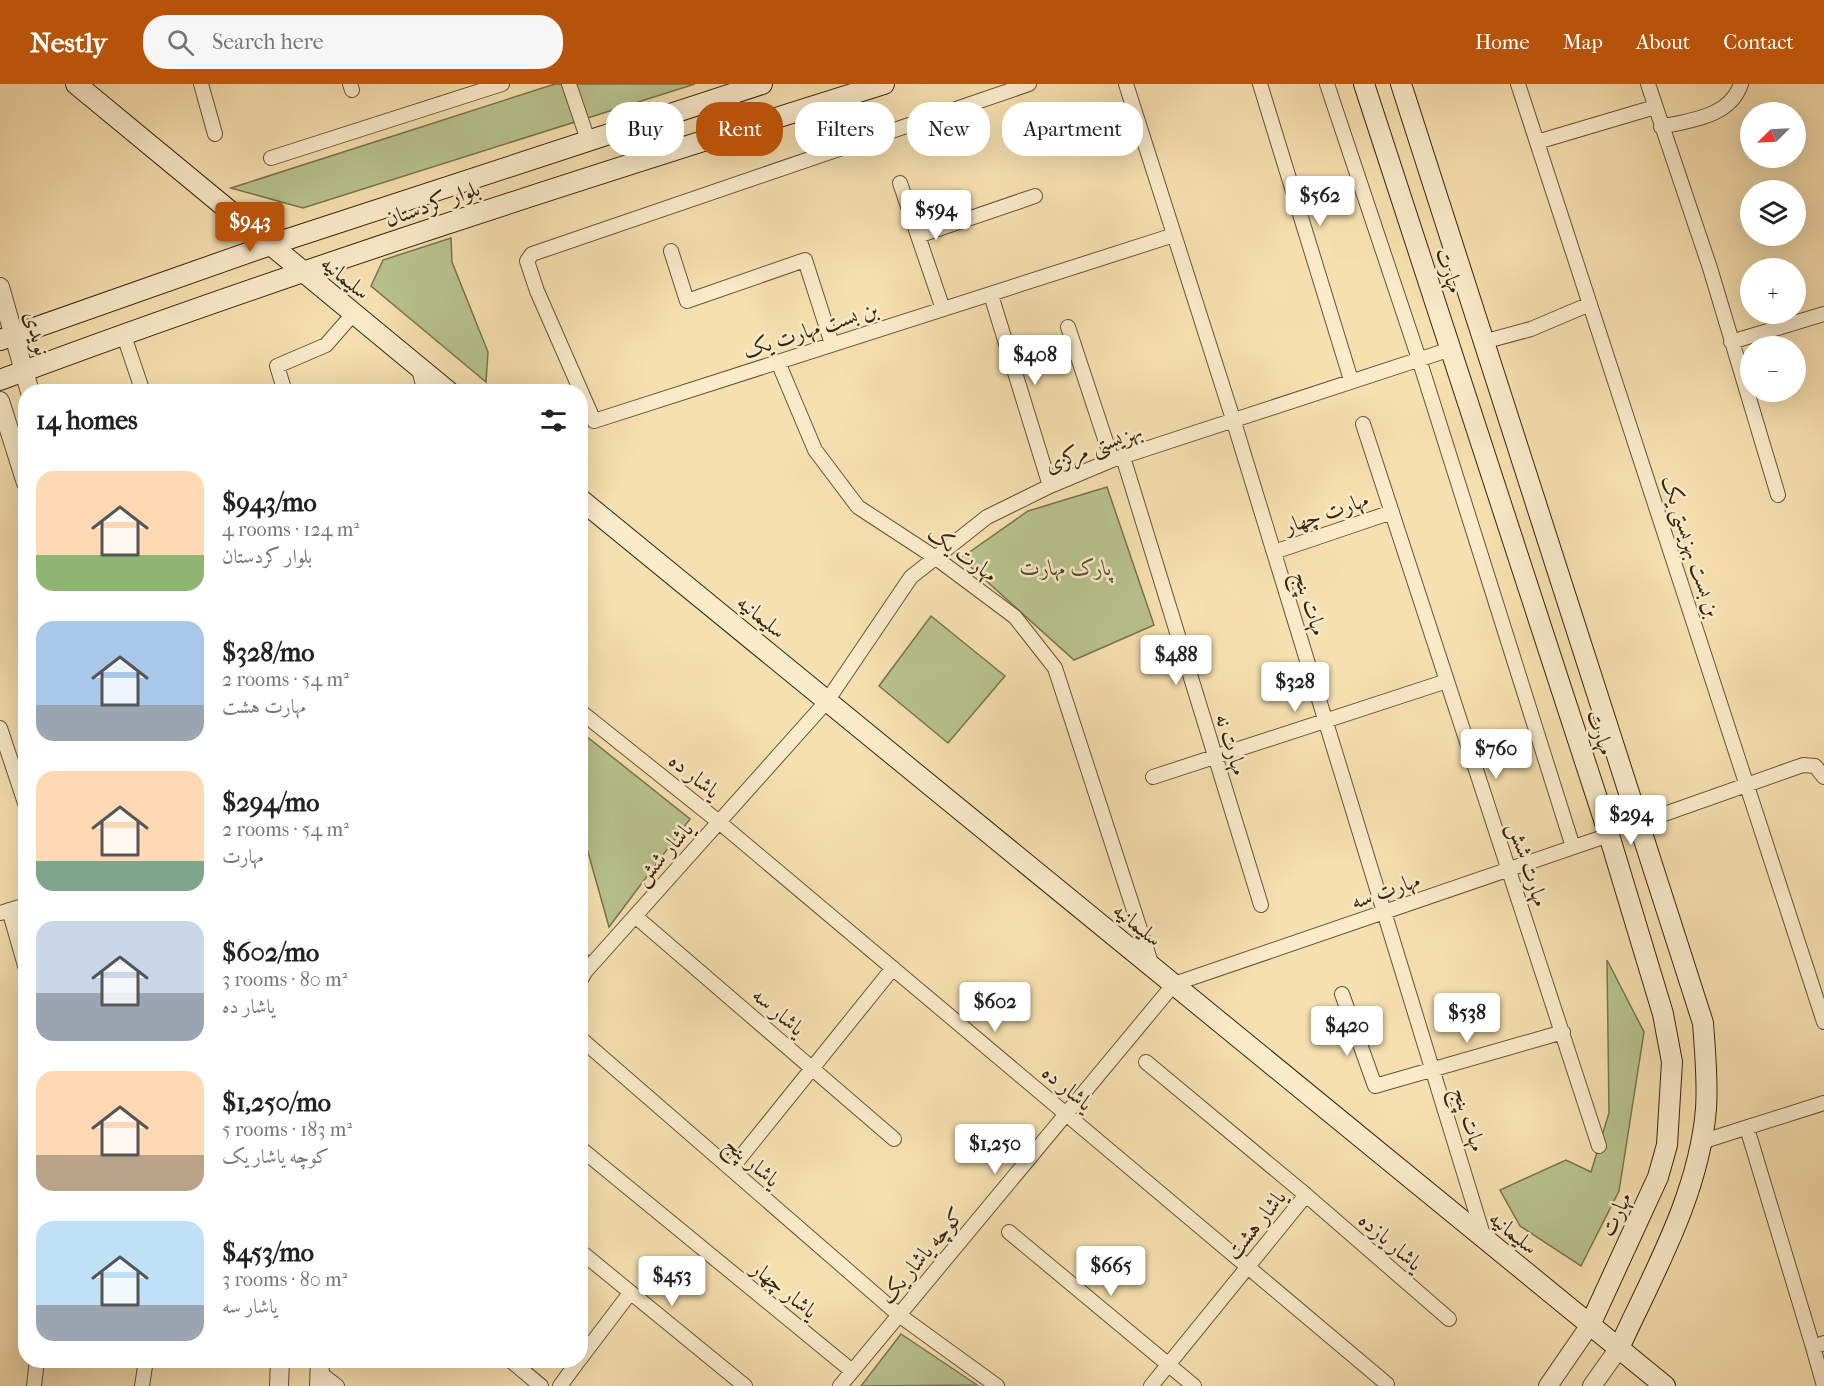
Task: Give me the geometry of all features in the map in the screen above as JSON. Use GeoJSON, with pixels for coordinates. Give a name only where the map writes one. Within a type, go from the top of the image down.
{"type":"FeatureCollection","features":[{"type":"Feature","properties":{"kind":"main road","name":"سلیمانیه"},"geometry":{"type":"LineString","coordinates":[[76,84],[439,384]]}},
{"type":"Feature","properties":{"kind":"main road","name":"بلوار کردستان"},"geometry":{"type":"LineString","coordinates":[[7,338],[270,245],[762,84]]}},
{"type":"Feature","properties":{"kind":"main road","name":"بلوار کردستان"},"geometry":{"type":"LineString","coordinates":[[0,380],[303,273],[557,187],[884,84]]}},
{"type":"Feature","properties":{"kind":"main road","name":"مهارت"},"geometry":{"type":"LineString","coordinates":[[1364,84],[1609,835],[1663,1014],[1672,1062],[1667,1145],[1658,1177],[1590,1325]]}},
{"type":"Feature","properties":{"kind":"main road","name":"مهارت"},"geometry":{"type":"LineString","coordinates":[[1401,84],[1703,1023],[1706,1075],[1701,1142],[1690,1186],[1668,1242],[1618,1348]]}},
{"type":"Feature","properties":{"kind":"main road"},"geometry":{"type":"LineString","coordinates":[[1451,349],[1483,342]]}},
{"type":"Feature","properties":{"kind":"main road","name":"سلیمانیه"},"geometry":{"type":"LineString","coordinates":[[588,506],[1665,1386]]}},
{"type":"Feature","properties":{"kind":"main road"},"geometry":{"type":"LineString","coordinates":[[1609,835],[1639,823]]}},
{"type":"Feature","properties":{"kind":"street"},"geometry":{"type":"LineString","coordinates":[[201,84],[215,134]]}},
{"type":"Feature","properties":{"kind":"street"},"geometry":{"type":"LineString","coordinates":[[271,158],[502,84]]}},
{"type":"Feature","properties":{"kind":"street"},"geometry":{"type":"LineString","coordinates":[[569,84],[588,140]]}},
{"type":"Feature","properties":{"kind":"street","name":"بن بست مهارت یک"},"geometry":{"type":"LineString","coordinates":[[578,384],[537,291],[528,261],[532,254],[1029,84]]}},
{"type":"Feature","properties":{"kind":"street","name":"مهات پنج"},"geometry":{"type":"LineString","coordinates":[[1126,84],[1233,419],[1484,1238]]}},
{"type":"Feature","properties":{"kind":"street"},"geometry":{"type":"LineString","coordinates":[[1260,84],[1351,380]]}},
{"type":"Feature","properties":{"kind":"street"},"geometry":{"type":"LineString","coordinates":[[1327,84],[1419,359],[1574,847]]}},
{"type":"Feature","properties":{"kind":"street","name":"بن بست بهزیستی یک"},"geometry":{"type":"LineString","coordinates":[[1518,84],[1824,1022]]}},
{"type":"Feature","properties":{"kind":"street"},"geometry":{"type":"LineString","coordinates":[[1648,84],[1710,268],[1778,495]]}},
{"type":"Feature","properties":{"kind":"street"},"geometry":{"type":"LineString","coordinates":[[1661,127],[1706,117],[1726,107],[1739,86]]}},
{"type":"Feature","properties":{"kind":"street"},"geometry":{"type":"LineString","coordinates":[[1537,142],[1655,107]]}},
{"type":"Feature","properties":{"kind":"street"},"geometry":{"type":"LineString","coordinates":[[900,183],[943,309]]}},
{"type":"Feature","properties":{"kind":"street"},"geometry":{"type":"LineString","coordinates":[[918,236],[1035,196]]}},
{"type":"Feature","properties":{"kind":"street","name":"بن بست مهارت یک"},"geometry":{"type":"LineString","coordinates":[[588,407],[594,421],[1174,235]]}},
{"type":"Feature","properties":{"kind":"street"},"geometry":{"type":"LineString","coordinates":[[670,251],[687,301],[805,260],[832,344]]}},
{"type":"Feature","properties":{"kind":"street","name":"نویدی"},"geometry":{"type":"LineString","coordinates":[[0,287],[7,338],[24,371],[28,384]]}},
{"type":"Feature","properties":{"kind":"street"},"geometry":{"type":"LineString","coordinates":[[991,295],[1050,486]]}},
{"type":"Feature","properties":{"kind":"street"},"geometry":{"type":"LineString","coordinates":[[1483,342],[1531,329],[1590,304]]}},
{"type":"Feature","properties":{"kind":"street"},"geometry":{"type":"LineString","coordinates":[[283,384],[278,366],[326,345],[353,314]]}},
{"type":"Feature","properties":{"kind":"street"},"geometry":{"type":"LineString","coordinates":[[1731,342],[1824,314]]}},
{"type":"Feature","properties":{"kind":"street","name":"مهارت نه"},"geometry":{"type":"LineString","coordinates":[[1068,327],[1118,459],[1261,905]]}},
{"type":"Feature","properties":{"kind":"street"},"geometry":{"type":"LineString","coordinates":[[124,336],[140,384]]}},
{"type":"Feature","properties":{"kind":"street","name":"بهزیستی مرکزی"},"geometry":{"type":"LineString","coordinates":[[827,700],[911,577],[987,518],[1050,486],[1118,459],[1351,380],[1451,349]]}},
{"type":"Feature","properties":{"kind":"street","name":"مهارت یک"},"geometry":{"type":"LineString","coordinates":[[778,362],[815,450],[858,507],[936,558],[1015,617],[1055,668],[1152,966]]}},
{"type":"Feature","properties":{"kind":"street"},"geometry":{"type":"LineString","coordinates":[[418,366],[423,384]]}},
{"type":"Feature","properties":{"kind":"street"},"geometry":{"type":"LineString","coordinates":[[0,401],[18,458]]}},
{"type":"Feature","properties":{"kind":"street","name":"مهارت شش"},"geometry":{"type":"LineString","coordinates":[[1363,424],[1599,1146]]}},
{"type":"Feature","properties":{"kind":"street","name":"مهارت چهار"},"geometry":{"type":"LineString","coordinates":[[1274,552],[1392,512]]}},
{"type":"Feature","properties":{"kind":"street"},"geometry":{"type":"LineString","coordinates":[[1153,777],[1447,681]]}},
{"type":"Feature","properties":{"kind":"street","name":"یاشار شش"},"geometry":{"type":"LineString","coordinates":[[588,971],[827,700]]}},
{"type":"Feature","properties":{"kind":"street","name":"یاشار ده"},"geometry":{"type":"LineString","coordinates":[[588,717],[719,822],[1387,1384]]}},
{"type":"Feature","properties":{"kind":"street"},"geometry":{"type":"LineString","coordinates":[[0,728],[18,782]]}},
{"type":"Feature","properties":{"kind":"street"},"geometry":{"type":"LineString","coordinates":[[1639,823],[1803,765],[1815,766],[1824,777]]}},
{"type":"Feature","properties":{"kind":"street","name":"مهارت سه"},"geometry":{"type":"LineString","coordinates":[[1174,984],[1609,835]]}},
{"type":"Feature","properties":{"kind":"street"},"geometry":{"type":"LineString","coordinates":[[5,911],[18,947]]}},
{"type":"Feature","properties":{"kind":"street","name":"یاشار سه"},"geometry":{"type":"LineString","coordinates":[[635,916],[894,1139]]}},
{"type":"Feature","properties":{"kind":"street"},"geometry":{"type":"LineString","coordinates":[[731,1169],[814,1069],[893,968]]}},
{"type":"Feature","properties":{"kind":"street","name":"کوچه یاشار یک"},"geometry":{"type":"LineString","coordinates":[[840,1386],[1174,984]]}},
{"type":"Feature","properties":{"kind":"street"},"geometry":{"type":"LineString","coordinates":[[1342,994],[1372,1082],[1375,1086],[1380,1087],[1563,1032]]}},
{"type":"Feature","properties":{"kind":"street","name":"یاشار پنج"},"geometry":{"type":"LineString","coordinates":[[588,1045],[899,1315]]}},
{"type":"Feature","properties":{"kind":"street","name":"یاشار هشت"},"geometry":{"type":"LineString","coordinates":[[1146,1062],[1306,1195],[1151,1386]]}},
{"type":"Feature","properties":{"kind":"street"},"geometry":{"type":"LineString","coordinates":[[1701,1142],[1824,1103]]}},
{"type":"Feature","properties":{"kind":"street"},"geometry":{"type":"LineString","coordinates":[[1747,1128],[1819,1345],[1824,1386]]}},
{"type":"Feature","properties":{"kind":"street","name":"یاشار چهار"},"geometry":{"type":"LineString","coordinates":[[588,1155],[852,1371]]}},
{"type":"Feature","properties":{"kind":"street","name":"یاشار یازده"},"geometry":{"type":"LineString","coordinates":[[1306,1195],[1449,1319]]}},
{"type":"Feature","properties":{"kind":"street"},"geometry":{"type":"LineString","coordinates":[[1009,1232],[1194,1386]]}},
{"type":"Feature","properties":{"kind":"street"},"geometry":{"type":"LineString","coordinates":[[588,1258],[745,1386]]}},
{"type":"Feature","properties":{"kind":"street"},"geometry":{"type":"LineString","coordinates":[[588,1349],[630,1293]]}},
{"type":"Feature","properties":{"kind":"street"},"geometry":{"type":"LineString","coordinates":[[899,1315],[996,1386]]}},
{"type":"Feature","properties":{"kind":"street","name":"مهارت"},"geometry":{"type":"LineString","coordinates":[[1548,1386],[1590,1325]]}},
{"type":"Feature","properties":{"kind":"street","name":"مهارت"},"geometry":{"type":"LineString","coordinates":[[1592,1386],[1618,1348]]}},
{"type":"Feature","properties":{"kind":"street"},"geometry":{"type":"LineString","coordinates":[[34,1386],[36,1368]]}},
{"type":"Feature","properties":{"kind":"street"},"geometry":{"type":"LineString","coordinates":[[142,1386],[145,1368]]}},
{"type":"Feature","properties":{"kind":"street"},"geometry":{"type":"LineString","coordinates":[[279,1386],[280,1368]]}},
{"type":"Feature","properties":{"kind":"street"},"geometry":{"type":"LineString","coordinates":[[520,1368],[541,1386]]}},
{"type":"Feature","properties":{"kind":"street"},"geometry":{"type":"LineString","coordinates":[[560,1386],[574,1368]]}},
{"type":"Feature","properties":{"kind":"street"},"geometry":{"type":"LineString","coordinates":[[320,1373],[337,1386]]}},
{"type":"Feature","properties":{"kind":"green space"},"geometry":{"type":"Polygon","coordinates":[[[555,84],[695,84],[638,102],[606,102],[606,112],[303,208],[231,188],[555,84]]]}},
{"type":"Feature","properties":{"kind":"green space"},"geometry":{"type":"Polygon","coordinates":[[[451,238],[452,262],[488,352],[486,382],[371,286],[383,260],[451,238]]]}},
{"type":"Feature","properties":{"kind":"green space","name":"پارک مهارت"},"geometry":{"type":"Polygon","coordinates":[[[1107,487],[1154,625],[1074,660],[961,558],[1028,511],[1107,487]]]}},
{"type":"Feature","properties":{"kind":"green space"},"geometry":{"type":"Polygon","coordinates":[[[931,616],[1005,676],[948,743],[879,686],[931,616]]]}},
{"type":"Feature","properties":{"kind":"green space"},"geometry":{"type":"Polygon","coordinates":[[[588,738],[690,819],[609,927],[588,852],[588,738]]]}},
{"type":"Feature","properties":{"kind":"green space"},"geometry":{"type":"Polygon","coordinates":[[[1607,960],[1644,1032],[1619,1191],[1581,1266],[1520,1226],[1500,1190],[1566,1160],[1591,1172],[1609,1113],[1607,960]]]}},
{"type":"Feature","properties":{"kind":"green space"},"geometry":{"type":"Polygon","coordinates":[[[901,1334],[977,1385],[861,1386],[901,1334]]]}}]}
